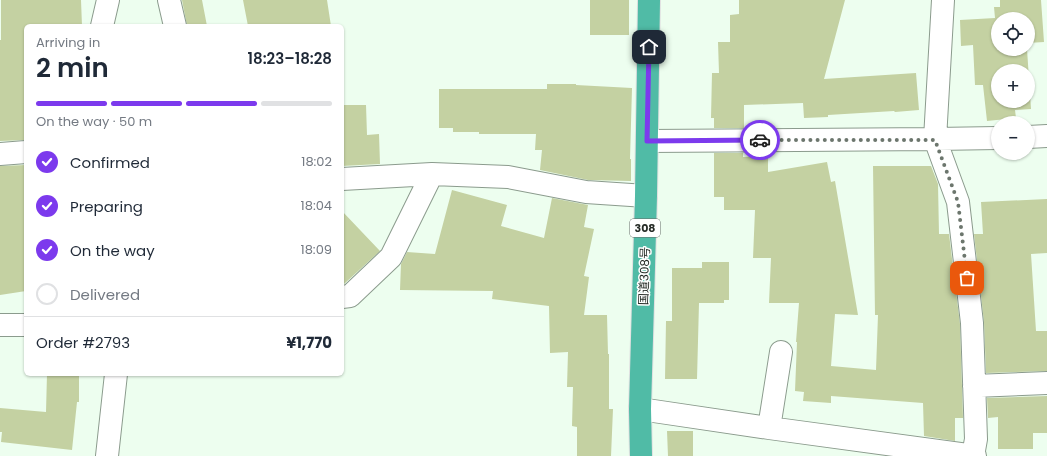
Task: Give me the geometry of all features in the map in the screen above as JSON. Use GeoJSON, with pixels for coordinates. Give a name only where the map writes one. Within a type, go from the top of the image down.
{"type":"FeatureCollection","features":[{"type":"Feature","properties":{"kind":"highway","name":"国道308号"},"geometry":{"type":"LineString","coordinates":[[641,456],[640,409],[646,196],[649,0]]}},
{"type":"Feature","properties":{"kind":"street"},"geometry":{"type":"LineString","coordinates":[[102,24],[108,0]]}},
{"type":"Feature","properties":{"kind":"street"},"geometry":{"type":"LineString","coordinates":[[170,0],[175,24]]}},
{"type":"Feature","properties":{"kind":"street"},"geometry":{"type":"LineString","coordinates":[[640,409],[974,456],[976,439],[972,323],[958,202],[935,140],[942,0]]}},
{"type":"Feature","properties":{"kind":"street"},"geometry":{"type":"LineString","coordinates":[[1035,137],[1047,136]]}},
{"type":"Feature","properties":{"kind":"street"},"geometry":{"type":"LineString","coordinates":[[647,141],[935,140],[991,138]]}},
{"type":"Feature","properties":{"kind":"street"},"geometry":{"type":"LineString","coordinates":[[0,154],[24,152]]}},
{"type":"Feature","properties":{"kind":"street"},"geometry":{"type":"LineString","coordinates":[[344,178],[432,174],[508,177],[586,192],[646,196]]}},
{"type":"Feature","properties":{"kind":"street"},"geometry":{"type":"LineString","coordinates":[[344,297],[350,296],[391,257],[432,174]]}},
{"type":"Feature","properties":{"kind":"street"},"geometry":{"type":"LineString","coordinates":[[0,325],[24,325]]}},
{"type":"Feature","properties":{"kind":"street"},"geometry":{"type":"LineString","coordinates":[[769,428],[781,352]]}},
{"type":"Feature","properties":{"kind":"street"},"geometry":{"type":"LineString","coordinates":[[107,456],[116,376]]}},
{"type":"Feature","properties":{"kind":"street"},"geometry":{"type":"LineString","coordinates":[[974,386],[1047,383]]}},
{"type":"Feature","properties":{"kind":"building"},"geometry":{"type":"Polygon","coordinates":[[[1,0],[81,0],[82,24],[24,24],[24,140],[0,141],[1,0]]]}},
{"type":"Feature","properties":{"kind":"building"},"geometry":{"type":"Polygon","coordinates":[[[182,0],[202,0],[207,24],[187,24],[182,0]]]}},
{"type":"Feature","properties":{"kind":"building"},"geometry":{"type":"Polygon","coordinates":[[[243,0],[327,0],[331,24],[248,24],[243,0]]]}},
{"type":"Feature","properties":{"kind":"building"},"geometry":{"type":"Polygon","coordinates":[[[590,0],[629,0],[629,35],[590,35],[590,0]]]}},
{"type":"Feature","properties":{"kind":"building"},"geometry":{"type":"Polygon","coordinates":[[[739,0],[845,0],[824,79],[916,73],[919,110],[828,115],[828,117],[804,118],[803,103],[744,105],[744,128],[714,128],[714,118],[711,118],[712,73],[719,73],[718,42],[730,42],[730,15],[739,14],[739,0]]]}},
{"type":"Feature","properties":{"kind":"building"},"geometry":{"type":"Polygon","coordinates":[[[1000,0],[1041,0],[1044,42],[1035,43],[1035,12],[994,12],[994,7],[1000,7],[1000,0]]]}},
{"type":"Feature","properties":{"kind":"building"},"geometry":{"type":"Polygon","coordinates":[[[991,18],[991,56],[1027,56],[1028,64],[991,64],[991,108],[1031,109],[1015,110],[1016,116],[991,116],[991,121],[987,121],[983,85],[975,85],[973,45],[961,46],[960,20],[991,18]]]}},
{"type":"Feature","properties":{"kind":"building"},"geometry":{"type":"Polygon","coordinates":[[[547,84],[576,84],[632,88],[630,159],[631,181],[588,180],[540,170],[542,150],[535,150],[536,134],[479,134],[479,132],[453,132],[453,128],[439,128],[439,89],[547,89],[547,84]]]}},
{"type":"Feature","properties":{"kind":"building"},"geometry":{"type":"Polygon","coordinates":[[[344,105],[366,105],[367,135],[379,134],[380,164],[344,166],[344,105]]]}},
{"type":"Feature","properties":{"kind":"building"},"geometry":{"type":"Polygon","coordinates":[[[714,153],[743,153],[743,157],[768,156],[768,172],[827,162],[831,182],[835,181],[858,315],[835,314],[831,366],[876,370],[878,315],[875,315],[873,166],[931,166],[938,184],[939,234],[949,234],[960,324],[963,418],[955,418],[955,441],[924,436],[923,403],[831,396],[831,403],[803,401],[804,392],[795,391],[796,342],[799,303],[769,303],[771,258],[753,258],[755,210],[724,210],[724,197],[714,197],[714,153]]]}},
{"type":"Feature","properties":{"kind":"building"},"geometry":{"type":"Polygon","coordinates":[[[24,165],[24,291],[0,295],[0,166],[24,165]]]}},
{"type":"Feature","properties":{"kind":"building"},"geometry":{"type":"Polygon","coordinates":[[[452,190],[507,205],[501,226],[544,238],[552,198],[588,205],[584,227],[594,229],[584,276],[589,277],[584,315],[607,315],[609,409],[613,409],[611,456],[577,456],[577,427],[572,426],[573,387],[567,387],[568,352],[550,353],[549,306],[492,299],[493,291],[400,290],[401,264],[407,252],[435,254],[452,190]]]}},
{"type":"Feature","properties":{"kind":"building"},"geometry":{"type":"Polygon","coordinates":[[[1047,199],[1047,253],[1031,254],[1036,331],[1047,331],[1047,371],[986,373],[984,322],[974,234],[983,234],[981,202],[1047,199]]]}},
{"type":"Feature","properties":{"kind":"building"},"geometry":{"type":"Polygon","coordinates":[[[344,213],[380,251],[344,284],[344,213]]]}},
{"type":"Feature","properties":{"kind":"building"},"geometry":{"type":"Polygon","coordinates":[[[702,262],[729,262],[729,300],[724,300],[724,303],[699,303],[697,379],[665,379],[666,321],[672,321],[672,268],[702,268],[702,262]]]}},
{"type":"Feature","properties":{"kind":"building"},"geometry":{"type":"Polygon","coordinates":[[[47,376],[79,376],[79,402],[77,402],[72,450],[1,442],[2,432],[0,432],[0,408],[46,412],[47,376]]]}},
{"type":"Feature","properties":{"kind":"building"},"geometry":{"type":"Polygon","coordinates":[[[1047,396],[1047,433],[1033,433],[1033,449],[998,449],[998,417],[988,418],[987,398],[1047,396]]]}},
{"type":"Feature","properties":{"kind":"building"},"geometry":{"type":"Polygon","coordinates":[[[667,431],[693,431],[693,456],[668,456],[667,431]]]}},
{"type":"Feature","properties":{"kind":"way so far"},"geometry":{"type":"LineString","coordinates":[[760,140],[935,140],[958,202],[967,278]]}},
{"type":"Feature","properties":{"kind":"route"},"geometry":{"type":"LineString","coordinates":[[649,47],[647,141],[760,140]]}}]}
